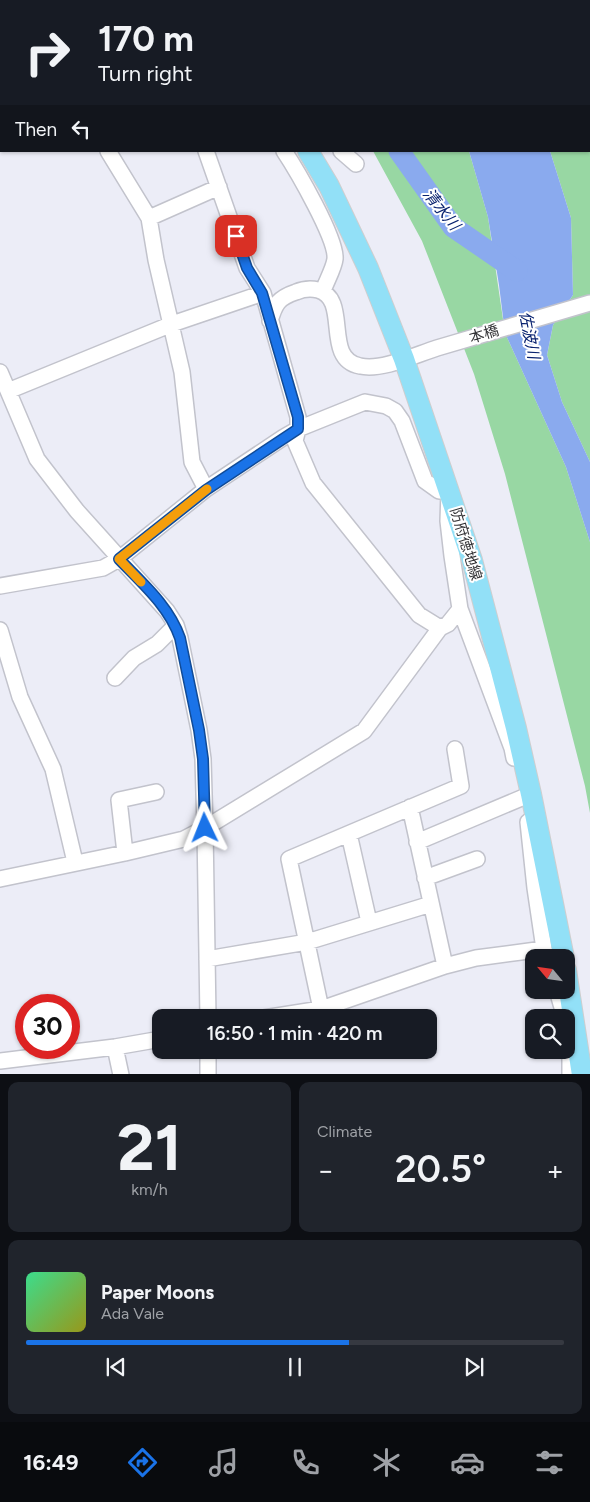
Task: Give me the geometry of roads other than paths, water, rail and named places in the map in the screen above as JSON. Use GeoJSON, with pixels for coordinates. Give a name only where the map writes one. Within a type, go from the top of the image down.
{"type":"FeatureCollection","features":[{"type":"Feature","properties":{"kind":"main road","name":"防府徳地線"},"geometry":{"type":"LineString","coordinates":[[309,152],[329,186],[368,268],[404,359],[472,560],[490,628],[562,949]]}},
{"type":"Feature","properties":{"kind":"main road"},"geometry":{"type":"LineString","coordinates":[[575,1048],[582,1074]]}},
{"type":"Feature","properties":{"kind":"street"},"geometry":{"type":"LineString","coordinates":[[109,152],[149,218],[156,260],[182,372],[192,462],[206,490]]}},
{"type":"Feature","properties":{"kind":"street"},"geometry":{"type":"LineString","coordinates":[[206,152],[247,268],[262,293],[298,417],[295,441],[313,483],[419,615],[440,628]]}},
{"type":"Feature","properties":{"kind":"street"},"geometry":{"type":"LineString","coordinates":[[270,321],[279,300],[287,295],[311,288],[322,291],[335,261],[335,250],[325,225],[285,152]]}},
{"type":"Feature","properties":{"kind":"street"},"geometry":{"type":"LineString","coordinates":[[342,152],[356,164]]}},
{"type":"Feature","properties":{"kind":"street"},"geometry":{"type":"LineString","coordinates":[[149,218],[219,187]]}},
{"type":"Feature","properties":{"kind":"street","name":"本橋"},"geometry":{"type":"LineString","coordinates":[[322,291],[331,299],[341,351],[346,360],[358,366],[370,368],[385,366],[436,348],[590,303]]}},
{"type":"Feature","properties":{"kind":"street"},"geometry":{"type":"LineString","coordinates":[[8,391],[172,324],[262,293]]}},
{"type":"Feature","properties":{"kind":"street"},"geometry":{"type":"LineString","coordinates":[[0,372],[37,459],[77,510],[167,611],[176,625],[199,730],[203,759],[208,1009]]}},
{"type":"Feature","properties":{"kind":"street"},"geometry":{"type":"LineString","coordinates":[[0,586],[103,568],[119,559],[206,490],[298,429],[365,402],[386,406],[396,411],[402,421],[425,481],[439,491],[450,491],[448,521],[460,609],[512,748],[527,796],[535,888],[544,949]]}},
{"type":"Feature","properties":{"kind":"street"},"geometry":{"type":"LineString","coordinates":[[0,879],[184,839],[205,828],[364,731],[440,628],[448,624],[460,609]]}},
{"type":"Feature","properties":{"kind":"street"},"geometry":{"type":"LineString","coordinates":[[115,678],[134,658],[157,644],[176,625]]}},
{"type":"Feature","properties":{"kind":"street"},"geometry":{"type":"LineString","coordinates":[[0,630],[20,697],[52,769],[76,862]]}},
{"type":"Feature","properties":{"kind":"street"},"geometry":{"type":"LineString","coordinates":[[455,749],[461,786],[289,860],[322,1009],[445,966],[476,958],[525,954]]}},
{"type":"Feature","properties":{"kind":"street"},"geometry":{"type":"LineString","coordinates":[[125,853],[119,800],[156,792]]}},
{"type":"Feature","properties":{"kind":"street"},"geometry":{"type":"LineString","coordinates":[[417,842],[527,796]]}},
{"type":"Feature","properties":{"kind":"street"},"geometry":{"type":"LineString","coordinates":[[410,807],[445,966]]}},
{"type":"Feature","properties":{"kind":"street"},"geometry":{"type":"LineString","coordinates":[[349,834],[369,922]]}},
{"type":"Feature","properties":{"kind":"street"},"geometry":{"type":"LineString","coordinates":[[425,878],[477,859]]}},
{"type":"Feature","properties":{"kind":"street"},"geometry":{"type":"LineString","coordinates":[[207,959],[307,942],[431,904]]}},
{"type":"Feature","properties":{"kind":"street"},"geometry":{"type":"LineString","coordinates":[[0,1062],[152,1041]]}},
{"type":"Feature","properties":{"kind":"street"},"geometry":{"type":"LineString","coordinates":[[115,1047],[121,1074]]}},
{"type":"Feature","properties":{"kind":"street"},"geometry":{"type":"LineString","coordinates":[[208,1059],[208,1074]]}},
{"type":"Feature","properties":{"kind":"street"},"geometry":{"type":"LineString","coordinates":[[570,1059],[570,1074]]}},
{"type":"Feature","properties":{"kind":"water","name":"佐波川"},"geometry":{"type":"Polygon","coordinates":[[[469,152],[550,152],[571,218],[573,295],[553,325],[547,355],[562,402],[590,462],[590,542],[566,467],[505,333],[488,217],[469,152]]]}},
{"type":"Feature","properties":{"kind":"waterway","name":"清水川"},"geometry":{"type":"LineString","coordinates":[[400,152],[453,227],[517,271]]}}]}
